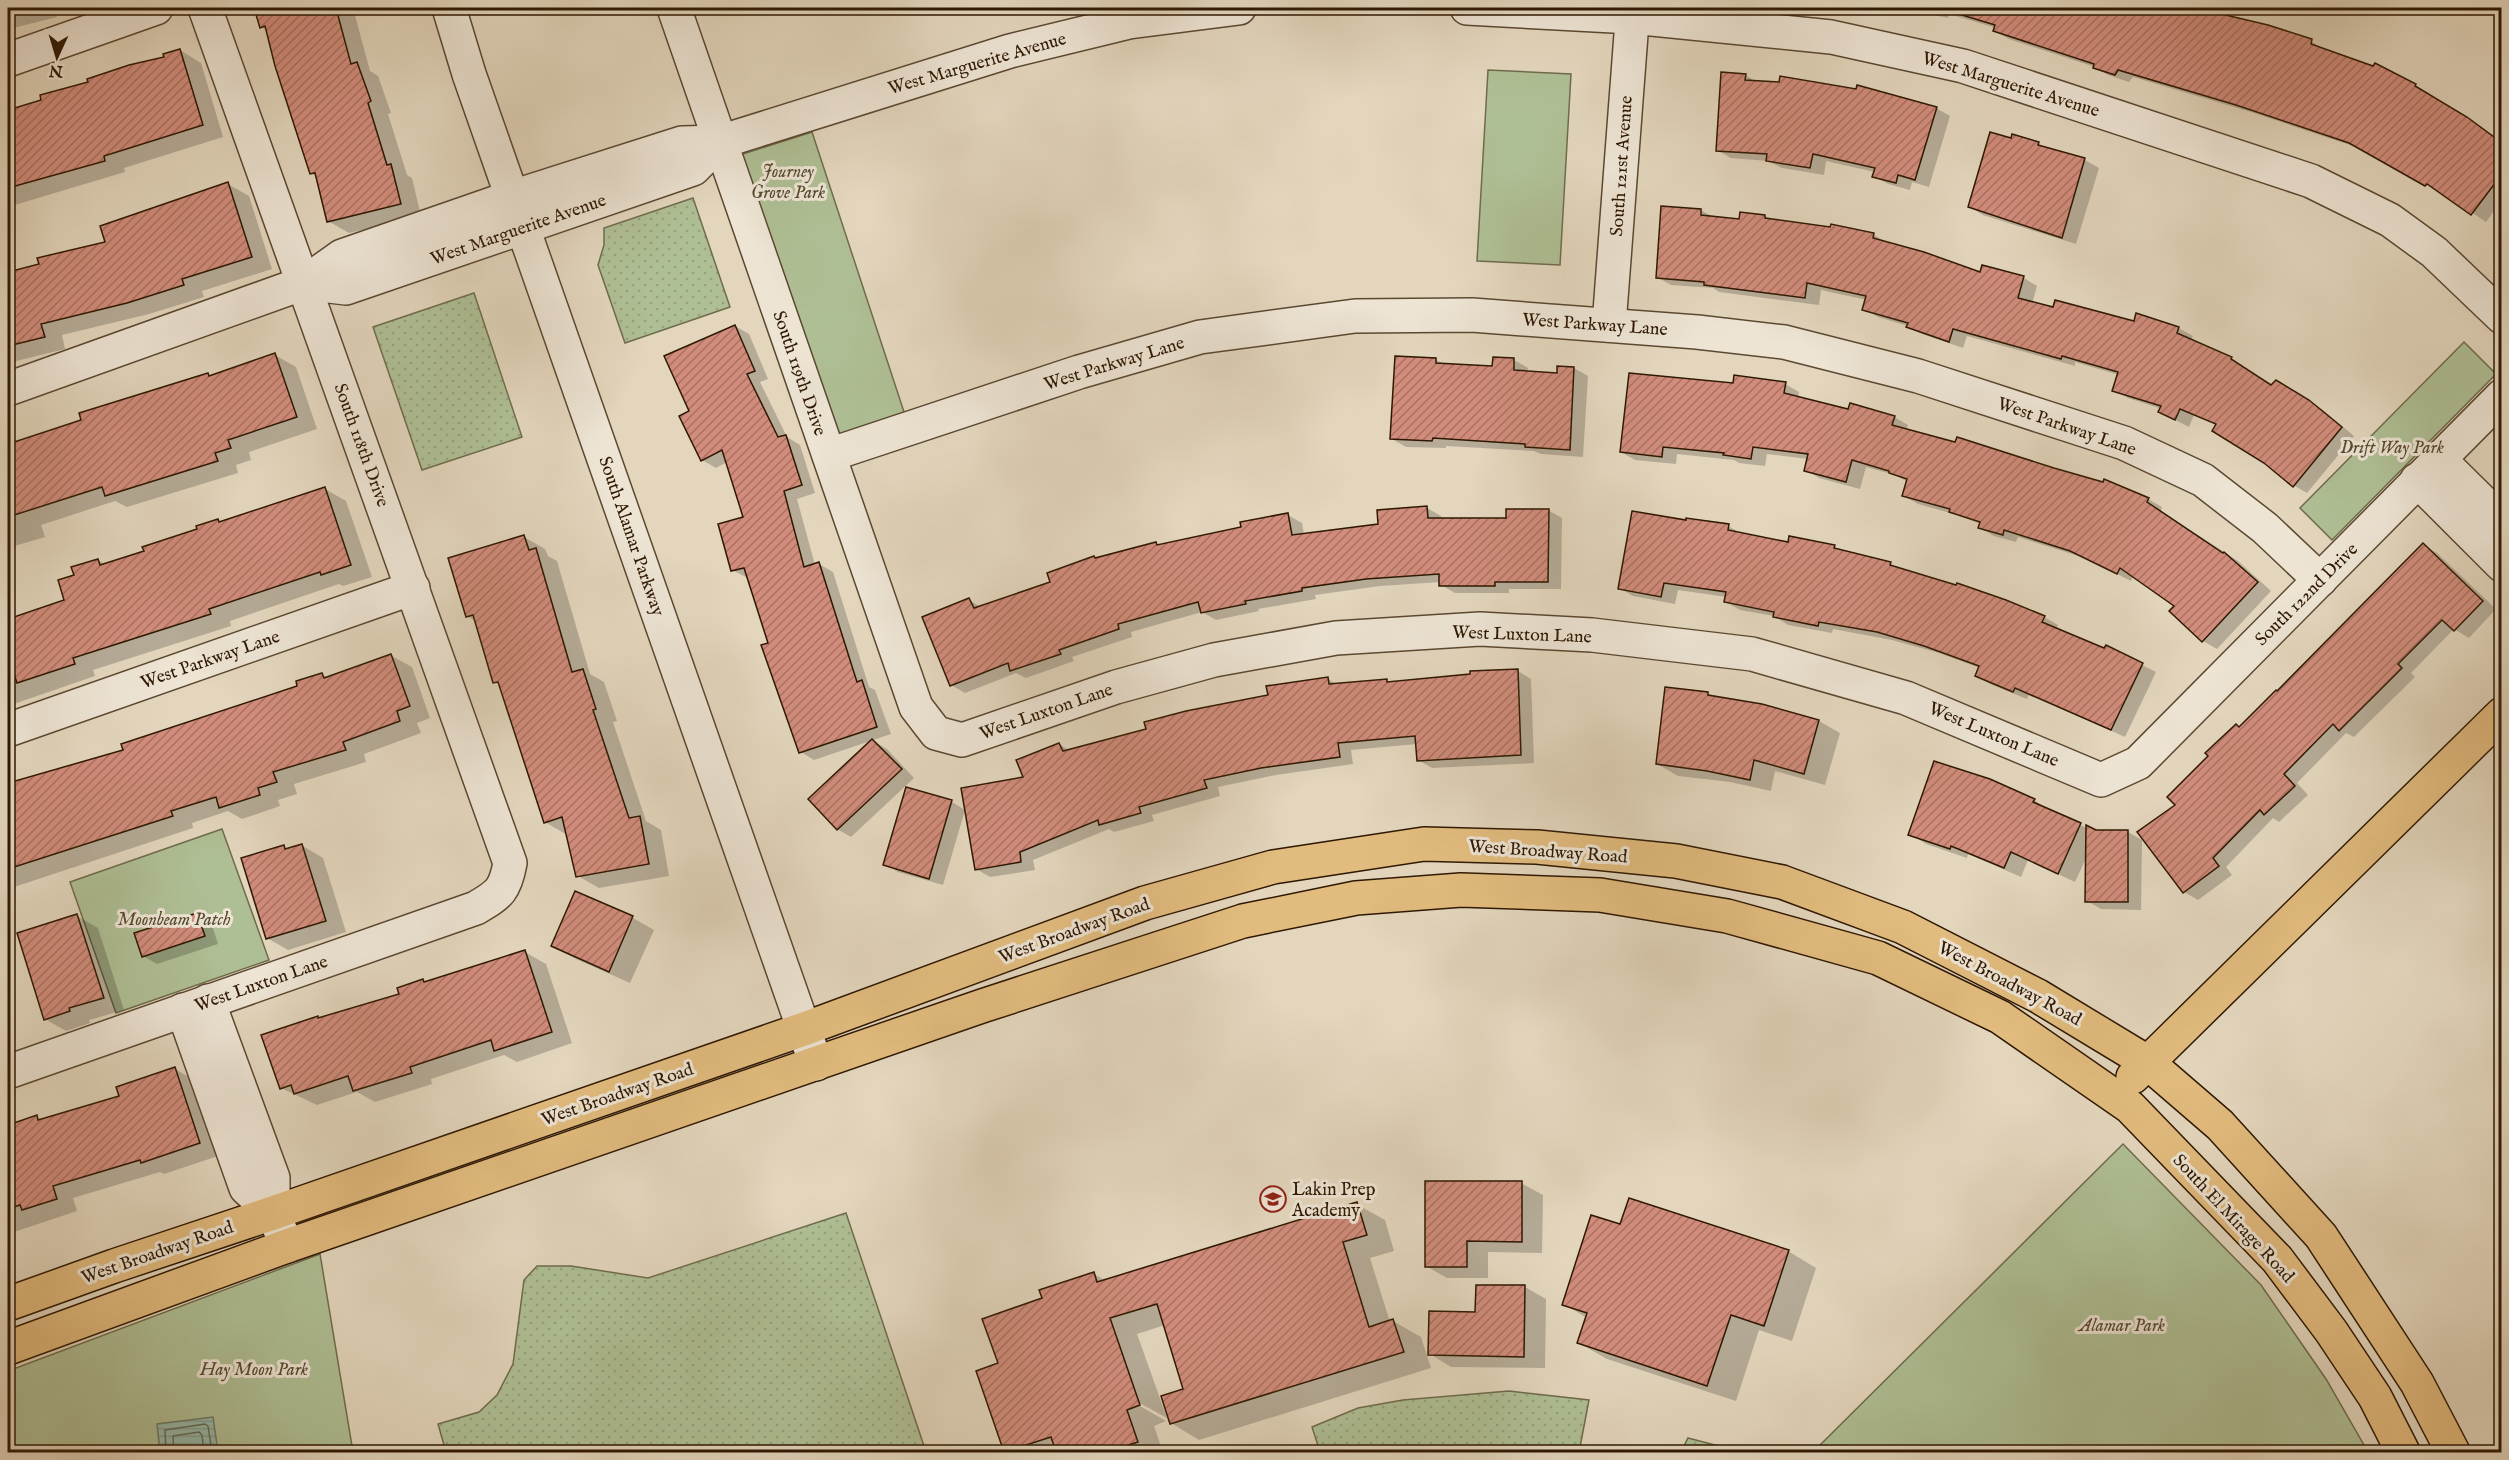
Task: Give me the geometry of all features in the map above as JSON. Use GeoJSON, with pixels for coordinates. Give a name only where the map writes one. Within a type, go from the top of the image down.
{"type":"FeatureCollection","features":[{"type":"Feature","properties":{"kind":"main road"},"geometry":{"type":"LineString","coordinates":[[2115,1096],[2502,714]]}},
{"type":"Feature","properties":{"kind":"main road","name":"West Broadway Road"},"geometry":{"type":"LineString","coordinates":[[8,1304],[804,1029],[1145,903],[1273,867],[1424,844],[1537,847],[1676,861],[1782,882],[1903,927],[2038,996],[2147,1062]]}},
{"type":"Feature","properties":{"kind":"main road","name":"West Broadway Road"},"geometry":{"type":"LineString","coordinates":[[8,1348],[287,1246],[1024,992],[1243,921],[1356,898],[1461,890],[1600,896],[1727,916],[1878,958],[2000,1017],[2115,1096]]}},
{"type":"Feature","properties":{"kind":"main road"},"geometry":{"type":"LineString","coordinates":[[2147,1062],[2220,1125],[2321,1236],[2417,1383],[2453,1452]]}},
{"type":"Feature","properties":{"kind":"main road","name":"South El Mirage Road"},"geometry":{"type":"LineString","coordinates":[[2115,1096],[2130,1107],[2277,1259],[2331,1331],[2375,1397],[2403,1452]]}},
{"type":"Feature","properties":{"kind":"street"},"geometry":{"type":"LineString","coordinates":[[8,60],[156,8]]}},
{"type":"Feature","properties":{"kind":"street","name":"South 118th Drive"},"geometry":{"type":"LineString","coordinates":[[205,8],[510,862],[507,883]]}},
{"type":"Feature","properties":{"kind":"street","name":"South Alamar Parkway"},"geometry":{"type":"LineString","coordinates":[[449,8],[469,74],[816,1064]]}},
{"type":"Feature","properties":{"kind":"street","name":"South 119th Drive"},"geometry":{"type":"LineString","coordinates":[[674,8],[916,707],[936,733]]}},
{"type":"Feature","properties":{"kind":"street","name":"West Marguerite Avenue"},"geometry":{"type":"LineString","coordinates":[[8,389],[304,284],[342,256],[512,197],[682,143],[720,142],[1010,51],[1129,22],[1239,8]]}},
{"type":"Feature","properties":{"kind":"street","name":"West Marguerite Avenue"},"geometry":{"type":"LineString","coordinates":[[1467,8],[1632,12],[1831,37],[1964,66],[2311,181],[2390,220],[2434,252],[2502,317]]}},
{"type":"Feature","properties":{"kind":"street","name":"South 121st Avenue"},"geometry":{"type":"LineString","coordinates":[[1609,325],[1632,12]]}},
{"type":"Feature","properties":{"kind":"street","name":"West Marguerite Avenue"},"geometry":{"type":"LineString","coordinates":[[304,284],[346,288],[693,169],[720,142]]}},
{"type":"Feature","properties":{"kind":"street","name":"West Parkway Lane"},"geometry":{"type":"LineString","coordinates":[[829,455],[1079,372],[1200,337],[1355,316],[1472,315],[1609,325],[1784,342],[1918,376],[2124,443],[2203,480],[2265,528],[2320,580]]}},
{"type":"Feature","properties":{"kind":"street","name":"South 122nd Drive"},"geometry":{"type":"LineString","coordinates":[[2101,780],[2138,763],[2502,396]]}},
{"type":"Feature","properties":{"kind":"street"},"geometry":{"type":"LineString","coordinates":[[2428,470],[2502,521]]}},
{"type":"Feature","properties":{"kind":"street"},"geometry":{"type":"LineString","coordinates":[[2428,470],[2502,566]]}},
{"type":"Feature","properties":{"kind":"street","name":"West Parkway Lane"},"geometry":{"type":"LineString","coordinates":[[8,730],[413,588]]}},
{"type":"Feature","properties":{"kind":"street","name":"West Luxton Lane"},"geometry":{"type":"LineString","coordinates":[[936,733],[962,740],[1116,687],[1214,660],[1336,639],[1480,629],[1601,636],[1752,654],[1906,698],[2101,780]]}},
{"type":"Feature","properties":{"kind":"street","name":"West Luxton Lane"},"geometry":{"type":"LineString","coordinates":[[8,1072],[476,908],[498,895],[507,883]]}},
{"type":"Feature","properties":{"kind":"street"},"geometry":{"type":"LineString","coordinates":[[196,1005],[273,1178],[273,1213],[287,1246]]}},
{"type":"Feature","properties":{"kind":"green space"},"geometry":{"type":"Polygon","coordinates":[[[1488,70],[1571,74],[1560,265],[1477,261],[1488,70]]]}},
{"type":"Feature","properties":{"kind":"green space","name":"Journey Grove Park"},"geometry":{"type":"Polygon","coordinates":[[[812,132],[905,415],[839,438],[740,155],[812,132]]]}},
{"type":"Feature","properties":{"kind":"green space"},"geometry":{"type":"Polygon","coordinates":[[[693,198],[730,307],[625,343],[598,265],[604,245],[604,228],[693,198]]]}},
{"type":"Feature","properties":{"kind":"green space"},"geometry":{"type":"Polygon","coordinates":[[[474,293],[522,437],[422,470],[373,327],[474,293]]]}},
{"type":"Feature","properties":{"kind":"green space","name":"Drift Way Park"},"geometry":{"type":"Polygon","coordinates":[[[2464,342],[2496,374],[2332,540],[2300,508],[2464,342]]]}},
{"type":"Feature","properties":{"kind":"green space","name":"Moonbeam Patch"},"geometry":{"type":"Polygon","coordinates":[[[222,829],[269,960],[116,1013],[70,882],[222,829]]]}},
{"type":"Feature","properties":{"kind":"green space","name":"Alamar Park"},"geometry":{"type":"Polygon","coordinates":[[[2123,1144],[2261,1285],[2326,1379],[2368,1452],[1813,1452],[2123,1144]]]}},
{"type":"Feature","properties":{"kind":"green space"},"geometry":{"type":"Polygon","coordinates":[[[846,1213],[926,1452],[446,1452],[438,1424],[479,1412],[497,1395],[513,1364],[524,1280],[537,1266],[571,1266],[648,1278],[846,1213]]]}},
{"type":"Feature","properties":{"kind":"green space","name":"Hay Moon Park"},"geometry":{"type":"Polygon","coordinates":[[[320,1254],[353,1452],[8,1452],[8,1371],[320,1254]]]}},
{"type":"Feature","properties":{"kind":"green space"},"geometry":{"type":"Polygon","coordinates":[[[1509,1391],[1589,1400],[1580,1447],[1600,1452],[1320,1452],[1312,1427],[1358,1408],[1403,1400],[1509,1391]]]}},
{"type":"Feature","properties":{"kind":"green space"},"geometry":{"type":"Polygon","coordinates":[[[1688,1438],[1742,1452],[1681,1452],[1688,1438]]]}},
{"type":"Feature","properties":{"kind":"water"},"geometry":{"type":"Polygon","coordinates":[[[213,1417],[218,1452],[160,1452],[157,1424],[213,1417]]]}},
{"type":"Feature","properties":{"kind":"building"},"geometry":{"type":"Polygon","coordinates":[[[254,8],[336,8],[351,64],[357,62],[371,101],[368,103],[387,165],[391,164],[401,204],[327,222],[315,173],[310,174],[275,66],[265,26],[260,28],[254,8]]]}},
{"type":"Feature","properties":{"kind":"building"},"geometry":{"type":"Polygon","coordinates":[[[1953,8],[2196,8],[2268,25],[2312,39],[2311,44],[2373,66],[2375,63],[2416,84],[2415,86],[2467,117],[2502,143],[2502,174],[2471,215],[2427,184],[2425,186],[2349,143],[2236,105],[2118,70],[2115,75],[2093,68],[2094,64],[1993,31],[1995,25],[1952,12],[1953,8]]]}},
{"type":"Feature","properties":{"kind":"building"},"geometry":{"type":"Polygon","coordinates":[[[180,49],[203,125],[104,156],[105,161],[8,188],[8,110],[41,100],[40,95],[88,82],[87,79],[129,65],[164,57],[163,54],[180,49]]]}},
{"type":"Feature","properties":{"kind":"building"},"geometry":{"type":"Polygon","coordinates":[[[1721,72],[1746,74],[1745,80],[1779,82],[1780,76],[1856,89],[1857,85],[1937,107],[1915,180],[1898,175],[1896,183],[1872,177],[1875,168],[1813,154],[1810,168],[1766,161],[1767,154],[1716,151],[1721,72]]]}},
{"type":"Feature","properties":{"kind":"building"},"geometry":{"type":"Polygon","coordinates":[[[1990,132],[2011,138],[2012,134],[2039,142],[2038,145],[2085,158],[2062,238],[1968,207],[1990,132]]]}},
{"type":"Feature","properties":{"kind":"building"},"geometry":{"type":"Polygon","coordinates":[[[228,182],[252,257],[182,279],[184,285],[127,303],[41,324],[45,337],[8,346],[8,272],[39,264],[37,258],[105,242],[100,226],[228,182]]]}},
{"type":"Feature","properties":{"kind":"building"},"geometry":{"type":"Polygon","coordinates":[[[1661,206],[1701,209],[1701,215],[1739,219],[1740,212],[1765,215],[1765,218],[1830,227],[1831,224],[1874,233],[1873,238],[1924,252],[1980,272],[1982,265],[2024,276],[2018,298],[2053,307],[2055,300],[2134,321],[2136,313],[2179,327],[2177,333],[2232,357],[2231,359],[2271,385],[2276,380],[2309,400],[2342,427],[2293,487],[2264,463],[2212,431],[2216,424],[2180,409],[2175,420],[2158,412],[2161,406],[2112,391],[2118,372],[1953,329],[1949,342],[1906,327],[1908,323],[1862,310],[1866,296],[1807,283],[1805,298],[1704,285],[1704,282],[1656,278],[1661,206]]]}},
{"type":"Feature","properties":{"kind":"building"},"geometry":{"type":"Polygon","coordinates":[[[735,325],[755,371],[747,374],[778,437],[786,435],[802,485],[784,491],[804,567],[819,562],[857,682],[862,680],[877,727],[799,753],[761,645],[768,643],[744,568],[731,571],[718,524],[743,517],[722,450],[701,461],[679,416],[689,411],[664,356],[735,325]]]}},
{"type":"Feature","properties":{"kind":"building"},"geometry":{"type":"Polygon","coordinates":[[[275,353],[297,417],[228,440],[231,448],[215,453],[218,461],[105,496],[102,487],[8,517],[8,444],[81,420],[79,413],[208,373],[209,376],[275,353]]]}},
{"type":"Feature","properties":{"kind":"building"},"geometry":{"type":"Polygon","coordinates":[[[1395,356],[1436,358],[1436,363],[1492,366],[1493,357],[1514,358],[1514,370],[1557,373],[1557,366],[1574,367],[1570,450],[1525,447],[1525,444],[1433,438],[1432,441],[1390,439],[1395,356]]]}},
{"type":"Feature","properties":{"kind":"building"},"geometry":{"type":"Polygon","coordinates":[[[1629,373],[1733,383],[1734,375],[1786,382],[1784,393],[1848,409],[1850,403],[1895,416],[1892,425],[1955,442],[1957,437],[2103,482],[2104,479],[2149,498],[2147,502],[2224,552],[2258,582],[2202,642],[2169,611],[2174,606],[2120,568],[2117,574],[2070,551],[2004,530],[2003,535],[1978,528],[1980,522],[1949,512],[1950,509],[1902,496],[1907,479],[1889,473],[1889,471],[1852,460],[1846,482],[1804,471],[1808,454],[1753,447],[1751,459],[1723,455],[1724,453],[1663,447],[1662,457],[1620,452],[1629,373]]]}},
{"type":"Feature","properties":{"kind":"building"},"geometry":{"type":"Polygon","coordinates":[[[325,487],[351,565],[321,575],[320,572],[209,609],[211,614],[73,658],[75,664],[17,683],[8,656],[8,619],[64,600],[58,580],[74,575],[71,567],[98,559],[100,565],[144,551],[142,547],[197,529],[196,526],[218,519],[219,522],[325,487]]]}},
{"type":"Feature","properties":{"kind":"building"},"geometry":{"type":"Polygon","coordinates":[[[1427,506],[1428,518],[1506,518],[1506,509],[1549,509],[1548,582],[1495,582],[1495,586],[1439,586],[1439,574],[1366,579],[1302,588],[1302,591],[1245,601],[1246,604],[1201,613],[1198,602],[1118,624],[1119,629],[1059,650],[1061,654],[1010,671],[1008,663],[950,686],[922,617],[969,598],[974,608],[1050,582],[1047,573],[1094,556],[1095,558],[1156,542],[1157,545],[1241,527],[1240,522],[1288,513],[1292,535],[1378,524],[1377,510],[1427,506]]]}},
{"type":"Feature","properties":{"kind":"building"},"geometry":{"type":"Polygon","coordinates":[[[1632,511],[1729,524],[1728,530],[1788,542],[1789,536],[1835,545],[1834,548],[1891,562],[1890,565],[1956,585],[1957,583],[2006,600],[2045,616],[2042,622],[2104,648],[2106,645],[2143,663],[2111,730],[2015,688],[2013,692],[1975,676],[1979,666],[1877,632],[1819,622],[1818,626],[1773,617],[1774,612],[1724,602],[1726,592],[1664,583],[1661,597],[1618,589],[1632,511]]]}},
{"type":"Feature","properties":{"kind":"building"},"geometry":{"type":"Polygon","coordinates":[[[524,535],[529,550],[536,548],[572,672],[583,669],[596,709],[593,710],[629,818],[640,816],[649,864],[576,877],[562,817],[544,823],[498,682],[493,683],[473,615],[466,617],[448,558],[524,535]]]}},
{"type":"Feature","properties":{"kind":"building"},"geometry":{"type":"Polygon","coordinates":[[[2423,543],[2483,601],[2454,631],[2442,620],[2398,664],[2402,668],[2339,731],[2333,724],[2284,774],[2295,786],[2264,815],[2260,810],[2213,858],[2219,866],[2183,893],[2137,832],[2175,805],[2167,797],[2208,756],[2205,753],[2236,724],[2239,727],[2277,691],[2423,543]]]}},
{"type":"Feature","properties":{"kind":"building"},"geometry":{"type":"Polygon","coordinates":[[[391,654],[410,706],[397,711],[400,721],[343,742],[346,750],[273,772],[277,782],[258,788],[260,795],[219,808],[216,797],[171,811],[173,816],[8,869],[8,783],[123,750],[121,744],[297,686],[296,681],[322,673],[324,678],[391,654]]]}},
{"type":"Feature","properties":{"kind":"building"},"geometry":{"type":"Polygon","coordinates":[[[1518,669],[1521,755],[1417,761],[1415,736],[1338,743],[1340,757],[1261,768],[1204,780],[1207,788],[1139,807],[1141,813],[1099,825],[1098,820],[1020,852],[1021,862],[975,870],[961,788],[1023,777],[1016,760],[1059,743],[1063,751],[1146,729],[1144,722],[1186,711],[1268,695],[1266,686],[1328,677],[1329,684],[1387,679],[1387,682],[1470,674],[1470,671],[1518,669]]]}},
{"type":"Feature","properties":{"kind":"building"},"geometry":{"type":"Polygon","coordinates":[[[1665,687],[1708,692],[1708,695],[1762,704],[1819,720],[1804,774],[1754,760],[1750,780],[1656,764],[1665,687]]]}},
{"type":"Feature","properties":{"kind":"building"},"geometry":{"type":"Polygon","coordinates":[[[872,739],[902,769],[837,830],[808,799],[872,739]]]}},
{"type":"Feature","properties":{"kind":"building"},"geometry":{"type":"Polygon","coordinates":[[[1934,761],[1990,779],[2035,799],[2033,802],[2081,823],[2058,874],[2011,852],[2004,868],[1951,846],[1950,849],[1908,835],[1934,761]]]}},
{"type":"Feature","properties":{"kind":"building"},"geometry":{"type":"Polygon","coordinates":[[[906,787],[952,800],[929,879],[883,865],[906,787]]]}},
{"type":"Feature","properties":{"kind":"building"},"geometry":{"type":"Polygon","coordinates":[[[2086,825],[2096,830],[2128,830],[2128,902],[2085,902],[2086,825]]]}},
{"type":"Feature","properties":{"kind":"building"},"geometry":{"type":"Polygon","coordinates":[[[302,844],[326,921],[266,939],[241,858],[284,845],[285,849],[302,844]]]}},
{"type":"Feature","properties":{"kind":"building"},"geometry":{"type":"Polygon","coordinates":[[[575,891],[633,916],[609,972],[551,946],[575,891]]]}},
{"type":"Feature","properties":{"kind":"building"},"geometry":{"type":"Polygon","coordinates":[[[197,913],[205,936],[142,957],[134,933],[197,913]]]}},
{"type":"Feature","properties":{"kind":"building"},"geometry":{"type":"Polygon","coordinates":[[[77,914],[104,998],[69,1008],[70,1011],[44,1020],[17,933],[77,914]]]}},
{"type":"Feature","properties":{"kind":"building"},"geometry":{"type":"Polygon","coordinates":[[[525,950],[552,1032],[494,1051],[491,1040],[410,1067],[412,1073],[353,1091],[348,1076],[294,1094],[291,1085],[280,1089],[261,1035],[318,1016],[318,1018],[399,994],[397,988],[423,979],[424,982],[525,950]]]}},
{"type":"Feature","properties":{"kind":"building"},"geometry":{"type":"Polygon","coordinates":[[[175,1067],[200,1143],[141,1163],[140,1160],[53,1186],[57,1199],[22,1210],[20,1205],[8,1209],[8,1125],[37,1115],[38,1120],[119,1096],[116,1087],[175,1067]]]}},
{"type":"Feature","properties":{"kind":"building"},"geometry":{"type":"Polygon","coordinates":[[[1425,1181],[1522,1181],[1522,1242],[1467,1241],[1467,1267],[1425,1267],[1425,1181]]]}},
{"type":"Feature","properties":{"kind":"building"},"geometry":{"type":"Polygon","coordinates":[[[1629,1198],[1789,1250],[1764,1326],[1731,1315],[1707,1386],[1577,1343],[1587,1313],[1562,1305],[1591,1215],[1620,1224],[1629,1198]]]}},
{"type":"Feature","properties":{"kind":"building"},"geometry":{"type":"Polygon","coordinates":[[[1357,1202],[1367,1235],[1343,1242],[1369,1327],[1393,1319],[1404,1352],[1170,1424],[1161,1396],[1183,1389],[1157,1304],[1110,1318],[1140,1405],[1127,1410],[1138,1442],[1107,1452],[1056,1452],[1051,1437],[1004,1452],[976,1371],[998,1363],[982,1319],[1042,1298],[1039,1290],[1094,1272],[1097,1282],[1357,1202]]]}},
{"type":"Feature","properties":{"kind":"building"},"geometry":{"type":"Polygon","coordinates":[[[1476,1285],[1525,1285],[1524,1357],[1428,1355],[1429,1311],[1475,1312],[1476,1285]]]}},
{"type":"Feature","properties":{"kind":"place","name":"Lakin Prep Academy"},"geometry":{"type":"Point","coordinates":[1273,1199]}}]}
